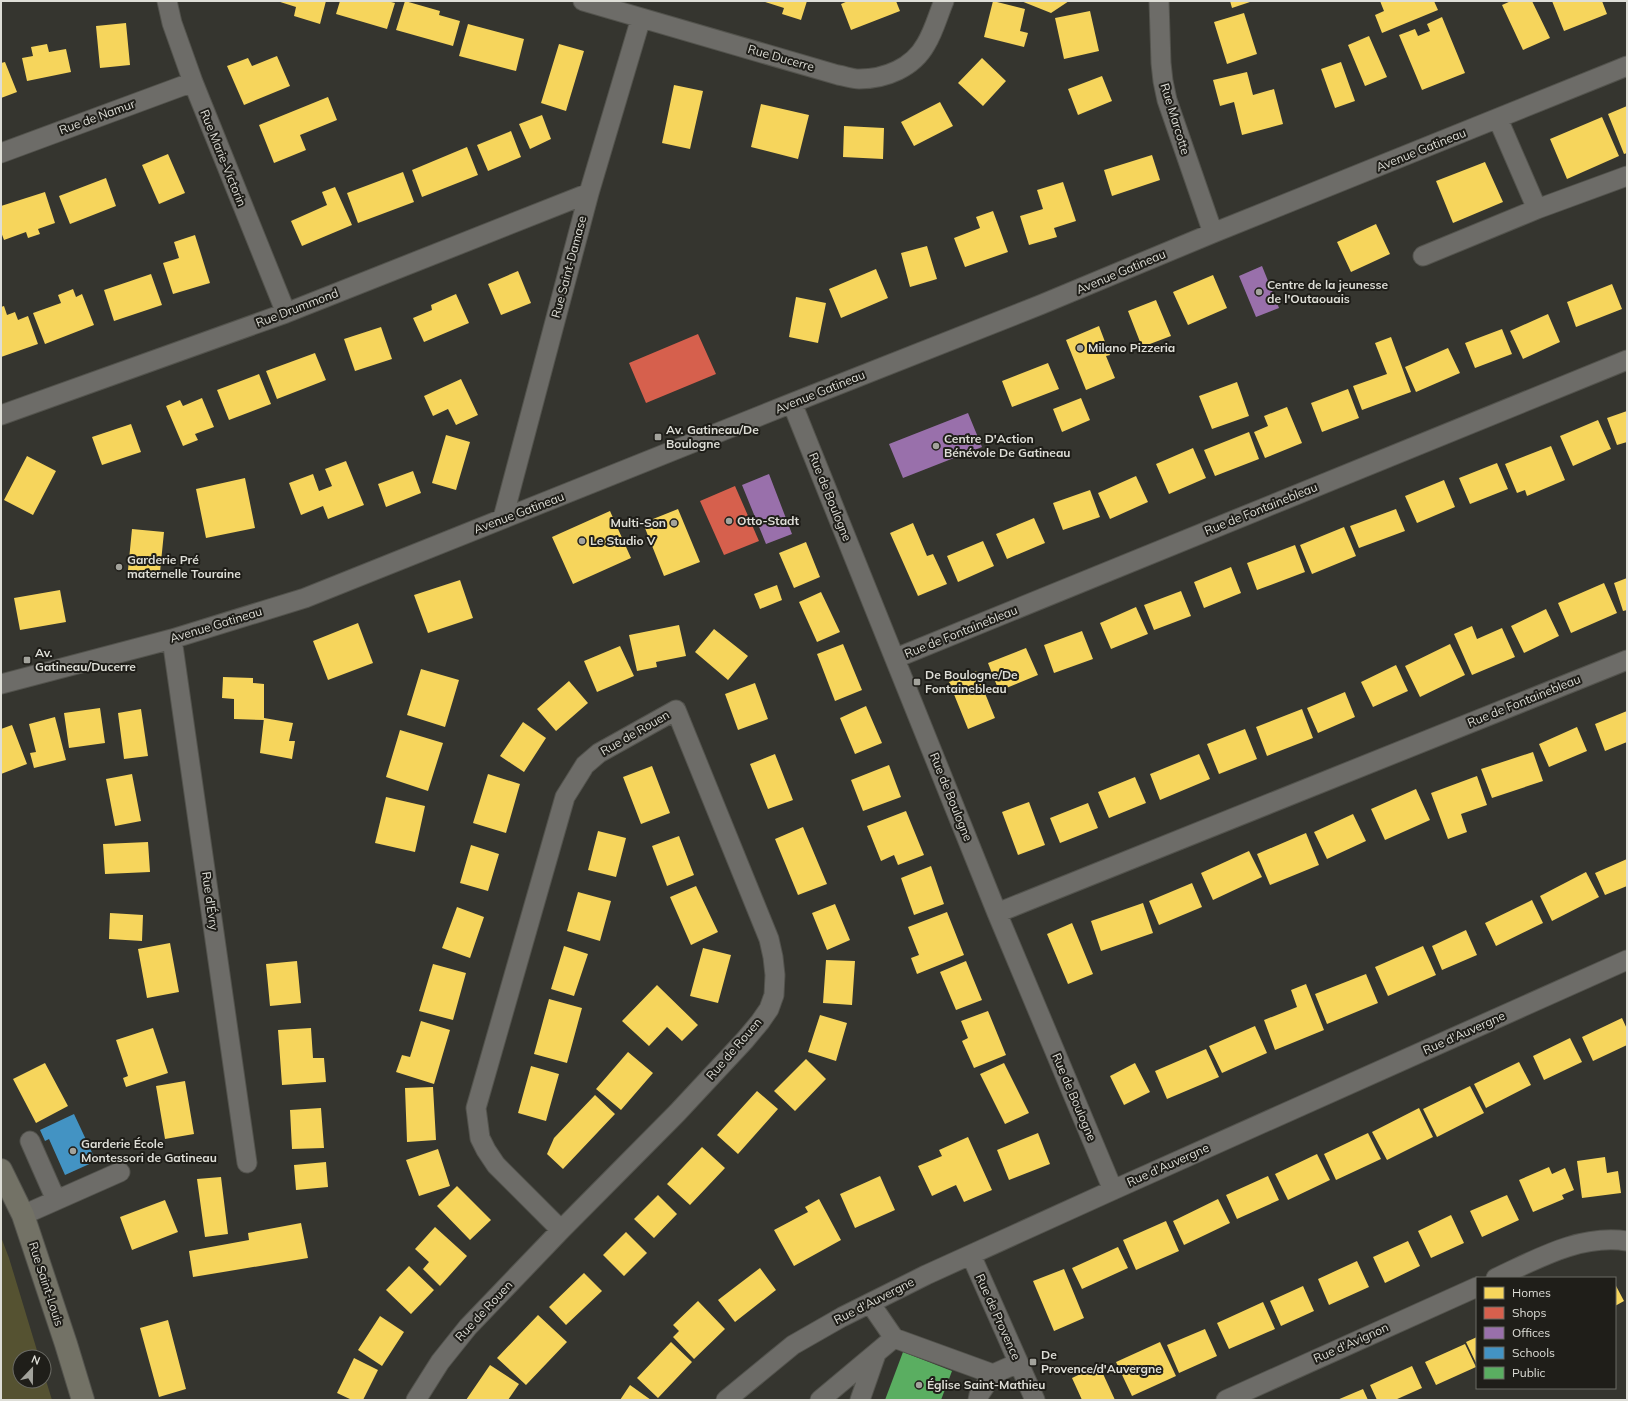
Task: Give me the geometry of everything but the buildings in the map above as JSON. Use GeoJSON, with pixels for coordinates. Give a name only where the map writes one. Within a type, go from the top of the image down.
{"type":"FeatureCollection","features":[{"type":"Feature","properties":{"kind":"main road","name":"Rue Saint-Louis"},"geometry":{"type":"LineString","coordinates":[[1,1170],[23,1215],[83,1400]]}},
{"type":"Feature","properties":{"kind":"street","name":"Rue Marie-Victorin"},"geometry":{"type":"LineString","coordinates":[[167,1],[172,23],[193,82],[286,313]]}},
{"type":"Feature","properties":{"kind":"street","name":"Rue Ducerre"},"geometry":{"type":"LineString","coordinates":[[583,1],[830,73],[859,79],[880,77],[900,70],[916,58],[926,44],[944,1]]}},
{"type":"Feature","properties":{"kind":"street","name":"Rue Marcotte"},"geometry":{"type":"LineString","coordinates":[[1159,1],[1163,82],[1167,100],[1213,234]]}},
{"type":"Feature","properties":{"kind":"street","name":"Rue Saint-Damase"},"geometry":{"type":"LineString","coordinates":[[503,518],[589,193],[641,18]]}},
{"type":"Feature","properties":{"kind":"street","name":"Avenue Gatineau"},"geometry":{"type":"LineString","coordinates":[[1,684],[172,639],[305,598],[1040,305],[1627,66]]}},
{"type":"Feature","properties":{"kind":"street","name":"Rue de Namur"},"geometry":{"type":"LineString","coordinates":[[1,153],[193,82]]}},
{"type":"Feature","properties":{"kind":"street"},"geometry":{"type":"LineString","coordinates":[[1498,119],[1537,210]]}},
{"type":"Feature","properties":{"kind":"street"},"geometry":{"type":"LineString","coordinates":[[1423,256],[1537,210],[1627,176]]}},
{"type":"Feature","properties":{"kind":"street","name":"Rue Drummond"},"geometry":{"type":"LineString","coordinates":[[1,415],[286,313],[589,193]]}},
{"type":"Feature","properties":{"kind":"street","name":"Rue de Fontainebleau"},"geometry":{"type":"LineString","coordinates":[[896,658],[1627,360]]}},
{"type":"Feature","properties":{"kind":"street","name":"Rue de Boulogne"},"geometry":{"type":"LineString","coordinates":[[792,403],[896,658],[997,913],[1112,1190]]}},
{"type":"Feature","properties":{"kind":"street","name":"Rue d'Évry"},"geometry":{"type":"LineString","coordinates":[[172,639],[247,1163]]}},
{"type":"Feature","properties":{"kind":"street","name":"Rue de Fontainebleau"},"geometry":{"type":"LineString","coordinates":[[997,913],[1627,660]]}},
{"type":"Feature","properties":{"kind":"street","name":"Rue de Rouen"},"geometry":{"type":"LineString","coordinates":[[416,1400],[452,1346],[561,1230],[677,1113],[745,1040],[769,1009],[774,995],[775,975],[773,958],[768,939],[676,710],[599,753],[585,765],[565,797],[476,1108],[480,1138],[496,1165],[561,1230]]}},
{"type":"Feature","properties":{"kind":"street","name":"Rue d'Auvergne"},"geometry":{"type":"LineString","coordinates":[[726,1400],[793,1345],[870,1303],[1112,1190],[1627,960]]}},
{"type":"Feature","properties":{"kind":"street"},"geometry":{"type":"LineString","coordinates":[[30,1141],[56,1200]]}},
{"type":"Feature","properties":{"kind":"street"},"geometry":{"type":"LineString","coordinates":[[23,1215],[120,1172]]}},
{"type":"Feature","properties":{"kind":"street"},"geometry":{"type":"LineString","coordinates":[[1498,1277],[1551,1253],[1573,1245],[1617,1239],[1627,1241]]}},
{"type":"Feature","properties":{"kind":"street","name":"Rue de Provence"},"geometry":{"type":"LineString","coordinates":[[971,1255],[1035,1400]]}},
{"type":"Feature","properties":{"kind":"street","name":"Rue d'Avignon"},"geometry":{"type":"LineString","coordinates":[[1226,1400],[1476,1287]]}},
{"type":"Feature","properties":{"kind":"street"},"geometry":{"type":"LineString","coordinates":[[870,1303],[894,1338],[993,1374]]}},
{"type":"Feature","properties":{"kind":"street"},"geometry":{"type":"LineString","coordinates":[[820,1400],[894,1338]]}},
{"type":"Feature","properties":{"kind":"street"},"geometry":{"type":"LineString","coordinates":[[860,1400],[877,1353]]}},
{"type":"Feature","properties":{"kind":"street"},"geometry":{"type":"LineString","coordinates":[[978,1400],[979,1395],[993,1374],[1018,1363]]}},
{"type":"Feature","properties":{"kind":"shaded area"},"geometry":{"type":"Polygon","coordinates":[[[1,1237],[9,1258],[37,1349],[12,1349],[12,1389],[49,1389],[52,1400],[1,1400],[1,1237]]]}},
{"type":"Feature","properties":{"kind":"place","name":"Centre de la jeunesse de l'Outaouais"},"geometry":{"type":"Point","coordinates":[1259,292]}},
{"type":"Feature","properties":{"kind":"place","name":"Milano Pizzeria"},"geometry":{"type":"Point","coordinates":[1080,348]}},
{"type":"Feature","properties":{"kind":"place","name":"Av. Gatineau/De Boulogne"},"geometry":{"type":"Point","coordinates":[658,437]}},
{"type":"Feature","properties":{"kind":"place","name":"Centre D'Action Bénévole De Gatineau"},"geometry":{"type":"Point","coordinates":[936,446]}},
{"type":"Feature","properties":{"kind":"place","name":"Otto-Stadt"},"geometry":{"type":"Point","coordinates":[729,521]}},
{"type":"Feature","properties":{"kind":"place","name":"Multi-Son"},"geometry":{"type":"Point","coordinates":[674,523]}},
{"type":"Feature","properties":{"kind":"place","name":"Le Studio V"},"geometry":{"type":"Point","coordinates":[582,541]}},
{"type":"Feature","properties":{"kind":"place","name":"Garderie Pré maternelle Touraine"},"geometry":{"type":"Point","coordinates":[119,567]}},
{"type":"Feature","properties":{"kind":"place","name":"Av. Gatineau/Ducerre"},"geometry":{"type":"Point","coordinates":[27,660]}},
{"type":"Feature","properties":{"kind":"place","name":"De Boulogne/De Fontainebleau"},"geometry":{"type":"Point","coordinates":[917,682]}},
{"type":"Feature","properties":{"kind":"place","name":"Garderie École Montessori de Gatineau"},"geometry":{"type":"Point","coordinates":[73,1151]}},
{"type":"Feature","properties":{"kind":"place","name":"De Provence/d'Auvergne"},"geometry":{"type":"Point","coordinates":[1033,1362]}},
{"type":"Feature","properties":{"kind":"place","name":"Église Saint-Mathieu"},"geometry":{"type":"Point","coordinates":[919,1385]}}]}
